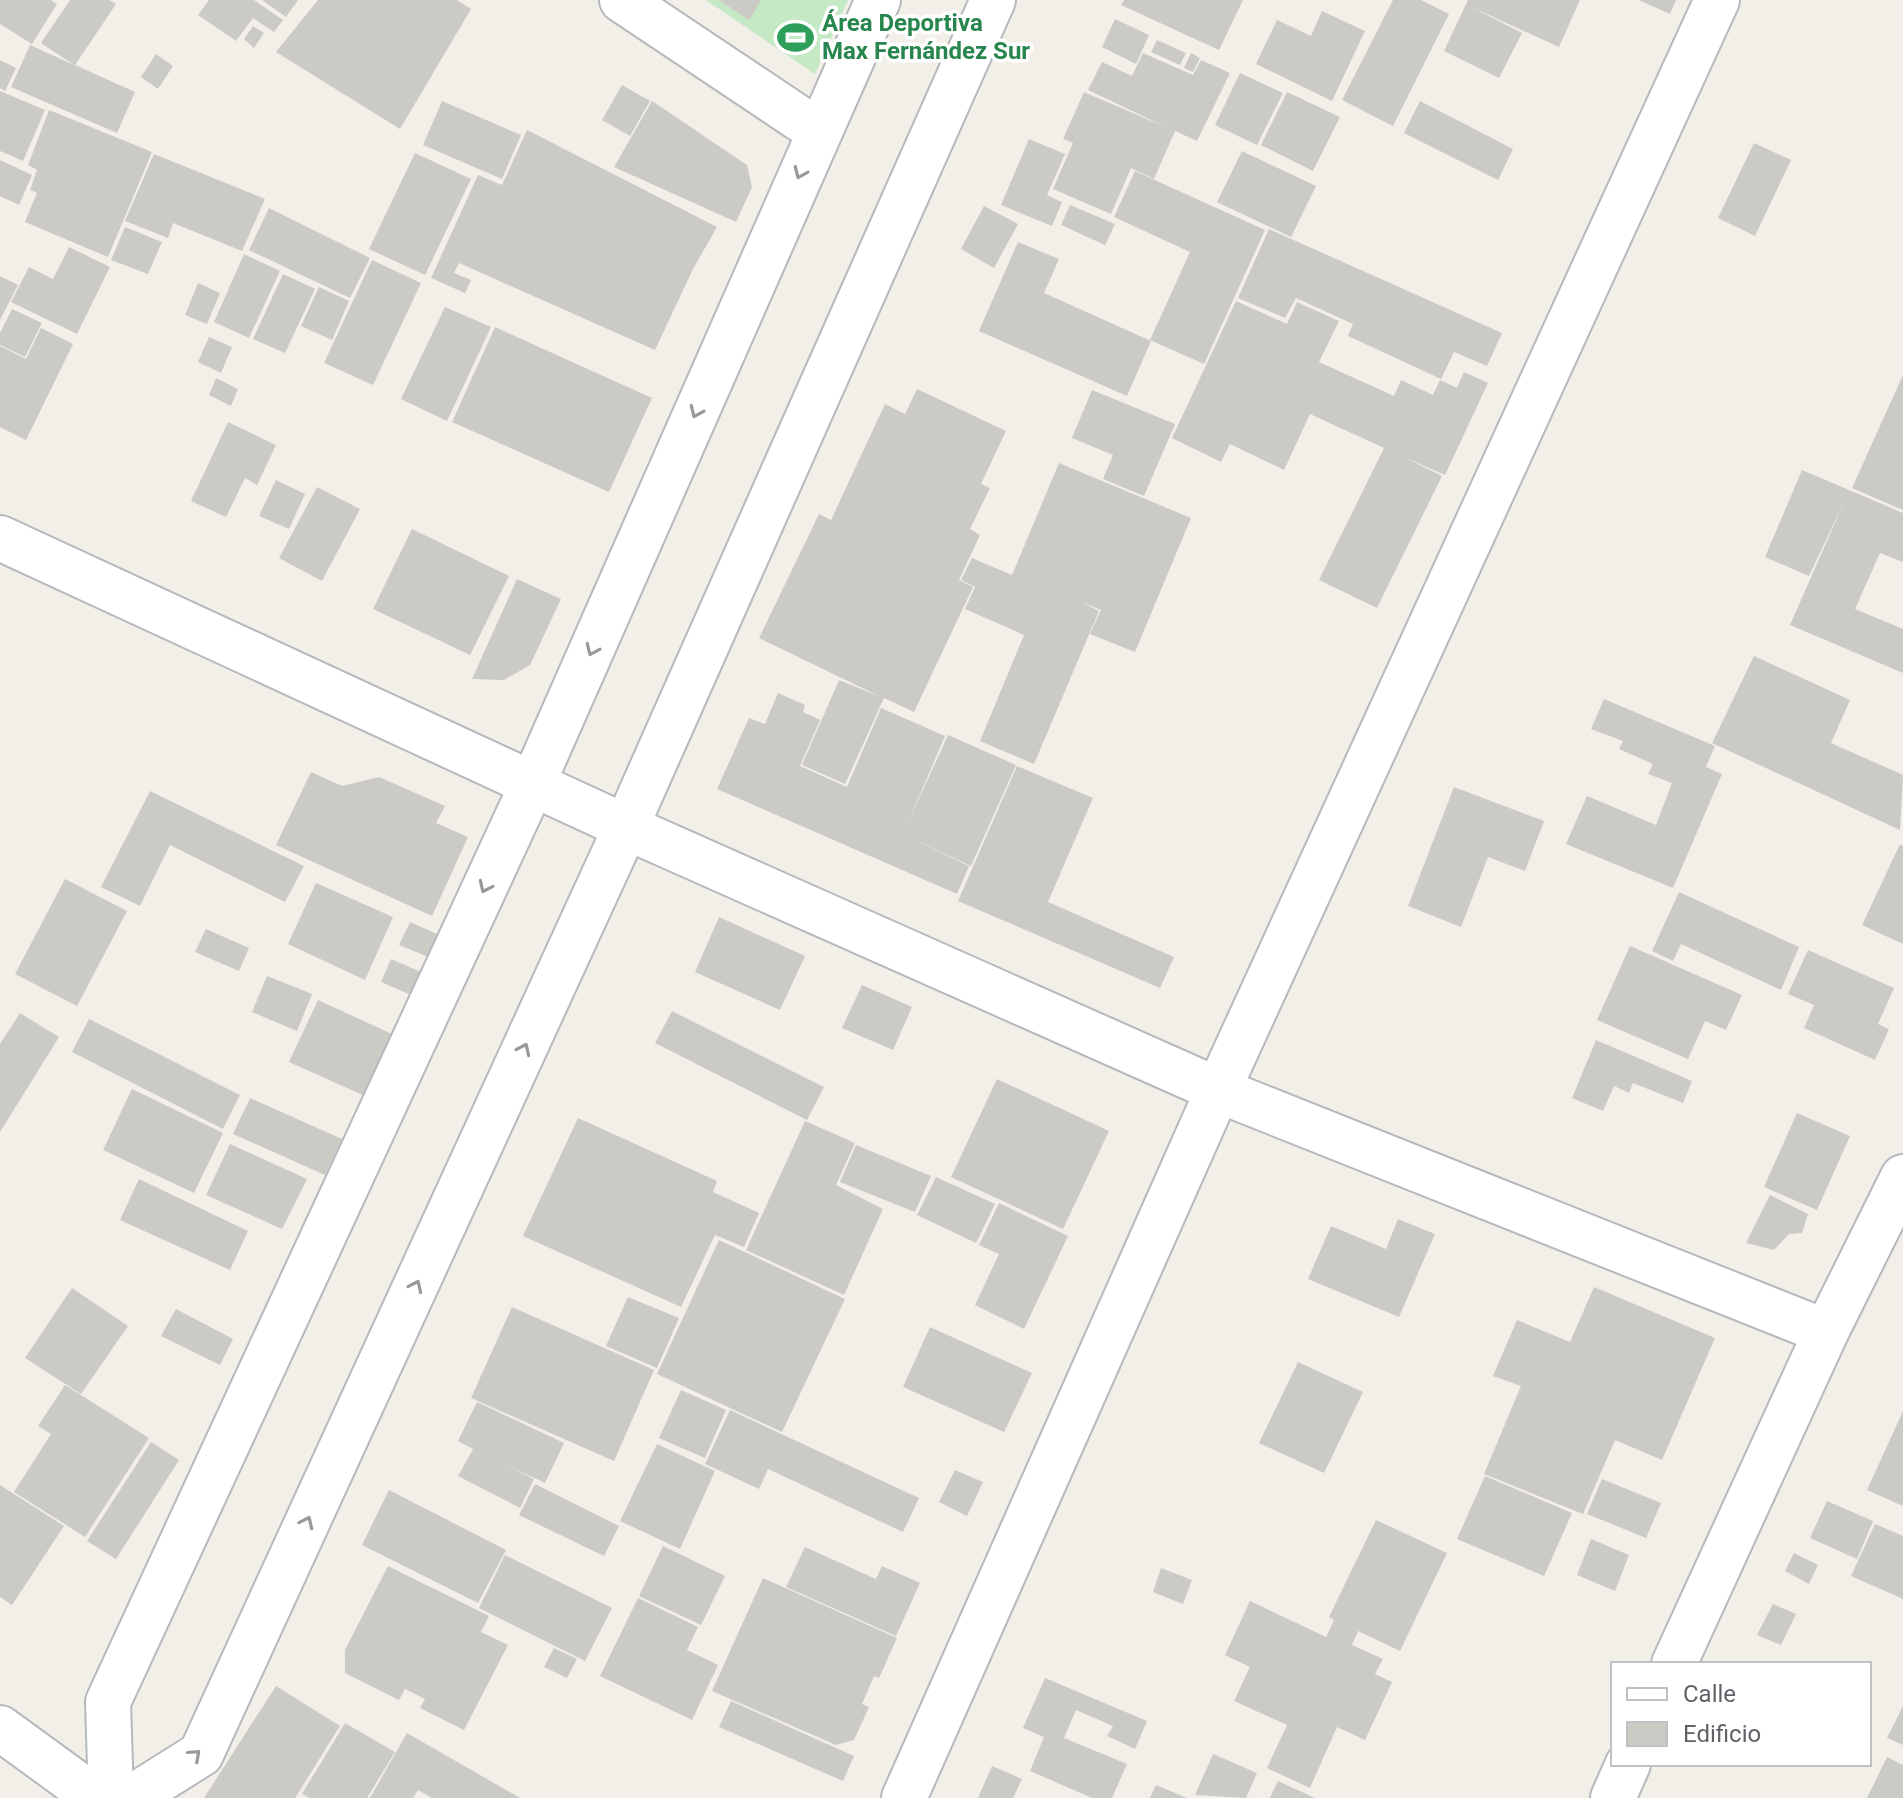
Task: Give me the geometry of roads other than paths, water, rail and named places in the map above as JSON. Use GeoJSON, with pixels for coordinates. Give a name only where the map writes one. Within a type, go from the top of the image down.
{"type":"FeatureCollection","features":[{"type":"Feature","properties":{"kind":"street"},"geometry":{"type":"LineString","coordinates":[[622,0],[818,131]]}},
{"type":"Feature","properties":{"kind":"street"},"geometry":{"type":"LineString","coordinates":[[111,1798],[108,1702],[533,783],[878,0]]}},
{"type":"Feature","properties":{"kind":"street"},"geometry":{"type":"LineString","coordinates":[[131,1798],[201,1754],[626,827],[993,0]]}},
{"type":"Feature","properties":{"kind":"street"},"geometry":{"type":"LineString","coordinates":[[904,1798],[1218,1090],[1717,0]]}},
{"type":"Feature","properties":{"kind":"street"},"geometry":{"type":"LineString","coordinates":[[0,538],[626,827],[1218,1090],[1826,1332]]}},
{"type":"Feature","properties":{"kind":"street"},"geometry":{"type":"LineString","coordinates":[[1675,1662],[1826,1332],[1903,1177]]}},
{"type":"Feature","properties":{"kind":"street"},"geometry":{"type":"LineString","coordinates":[[0,1728],[96,1798]]}},
{"type":"Feature","properties":{"kind":"street"},"geometry":{"type":"LineString","coordinates":[[1613,1798],[1627,1766]]}},
{"type":"Feature","properties":{"kind":"place","name":"Área Deportiva Max Fernández Sur"},"geometry":{"type":"Point","coordinates":[796,37]}}]}
